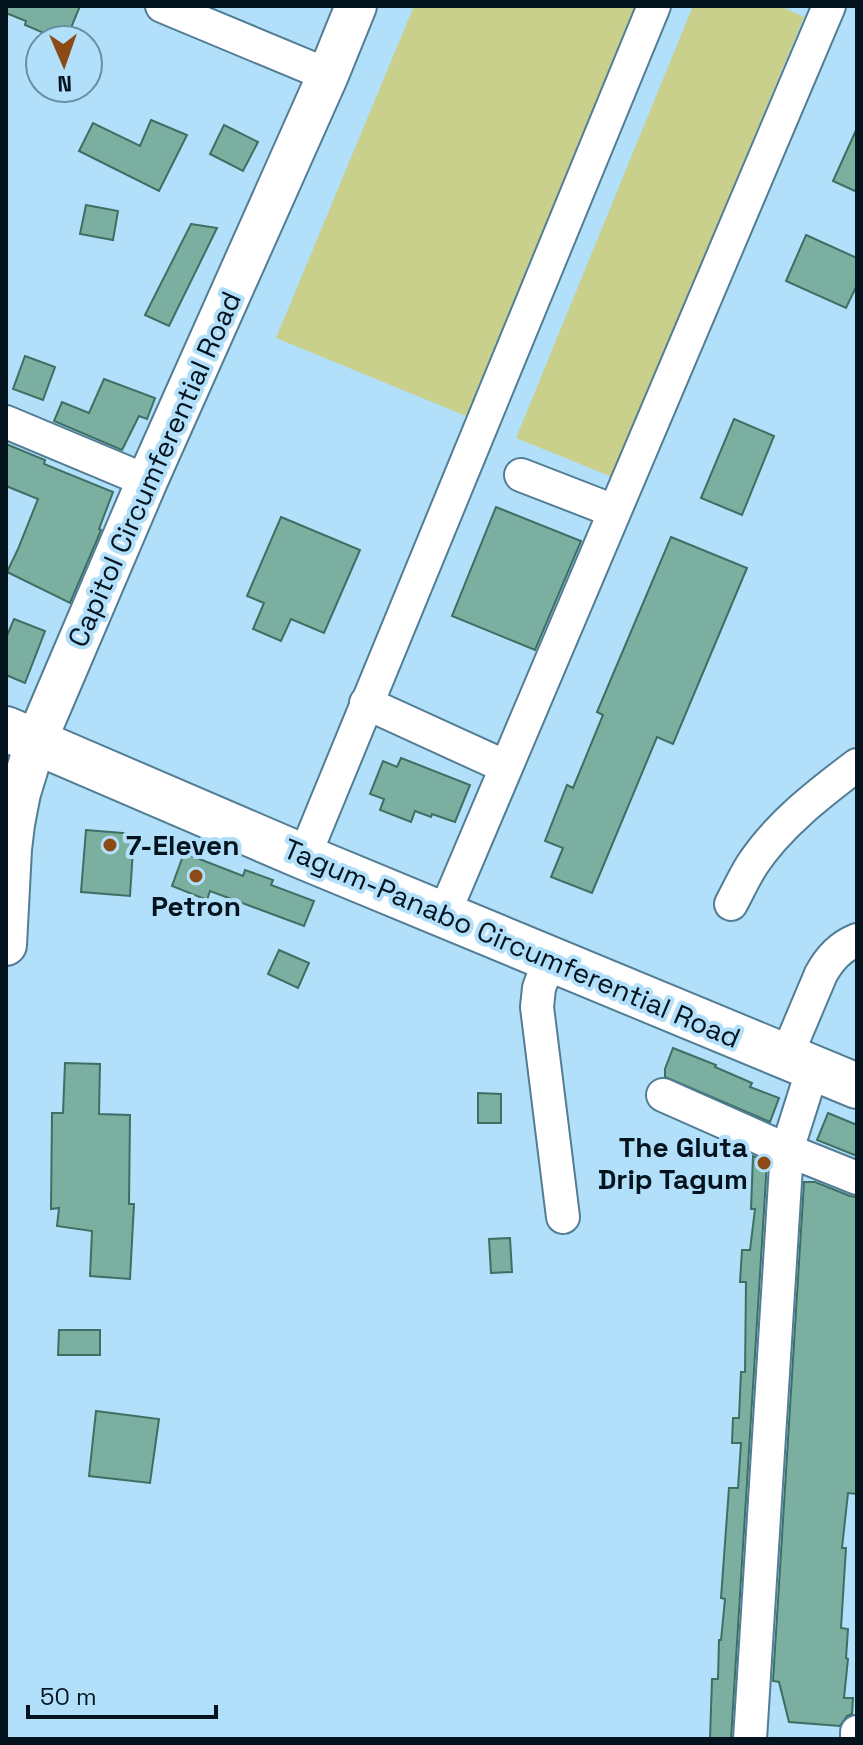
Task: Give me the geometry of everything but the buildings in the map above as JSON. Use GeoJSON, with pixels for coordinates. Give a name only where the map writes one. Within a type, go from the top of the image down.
{"type":"FeatureCollection","features":[{"type":"Feature","properties":{"kind":"highway","name":"Tagum-Panabo Circumferential Road"},"geometry":{"type":"LineString","coordinates":[[21,735],[304,857],[857,1086]]}},
{"type":"Feature","properties":{"kind":"main road","name":"Capitol Circumferential Road"},"geometry":{"type":"LineString","coordinates":[[6,945],[11,849],[20,793],[21,735],[147,481],[356,6]]}},
{"type":"Feature","properties":{"kind":"street"},"geometry":{"type":"LineString","coordinates":[[162,6],[328,75]]}},
{"type":"Feature","properties":{"kind":"street"},"geometry":{"type":"LineString","coordinates":[[304,857],[654,6]]}},
{"type":"Feature","properties":{"kind":"street"},"geometry":{"type":"LineString","coordinates":[[444,914],[827,7]]}},
{"type":"Feature","properties":{"kind":"street"},"geometry":{"type":"LineString","coordinates":[[6,422],[147,481]]}},
{"type":"Feature","properties":{"kind":"street"},"geometry":{"type":"LineString","coordinates":[[521,475],[614,511]]}},
{"type":"Feature","properties":{"kind":"street"},"geometry":{"type":"LineString","coordinates":[[366,703],[506,767]]}},
{"type":"Feature","properties":{"kind":"street"},"geometry":{"type":"LineString","coordinates":[[731,904],[753,864],[782,829],[857,765]]}},
{"type":"Feature","properties":{"kind":"street"},"geometry":{"type":"LineString","coordinates":[[750,1739],[787,1150],[799,1062],[821,974],[828,962],[846,945],[857,940]]}},
{"type":"Feature","properties":{"kind":"street"},"geometry":{"type":"LineString","coordinates":[[550,958],[539,988],[537,1007],[563,1217]]}},
{"type":"Feature","properties":{"kind":"street"},"geometry":{"type":"LineString","coordinates":[[663,1095],[857,1178]]}},
{"type":"Feature","properties":{"kind":"street"},"geometry":{"type":"LineString","coordinates":[[857,1732],[857,1739]]}},
{"type":"Feature","properties":{"kind":"green space"},"geometry":{"type":"Polygon","coordinates":[[[414,6],[635,6],[466,416],[276,338],[414,6]]]}},
{"type":"Feature","properties":{"kind":"green space"},"geometry":{"type":"Polygon","coordinates":[[[693,6],[780,6],[804,17],[612,477],[516,438],[693,6]]]}},
{"type":"Feature","properties":{"kind":"place","name":"7-Eleven"},"geometry":{"type":"Point","coordinates":[110,845]}},
{"type":"Feature","properties":{"kind":"place","name":"Petron"},"geometry":{"type":"Point","coordinates":[196,876]}},
{"type":"Feature","properties":{"kind":"place","name":"The Gluta Drip Tagum"},"geometry":{"type":"Point","coordinates":[764,1163]}}]}
